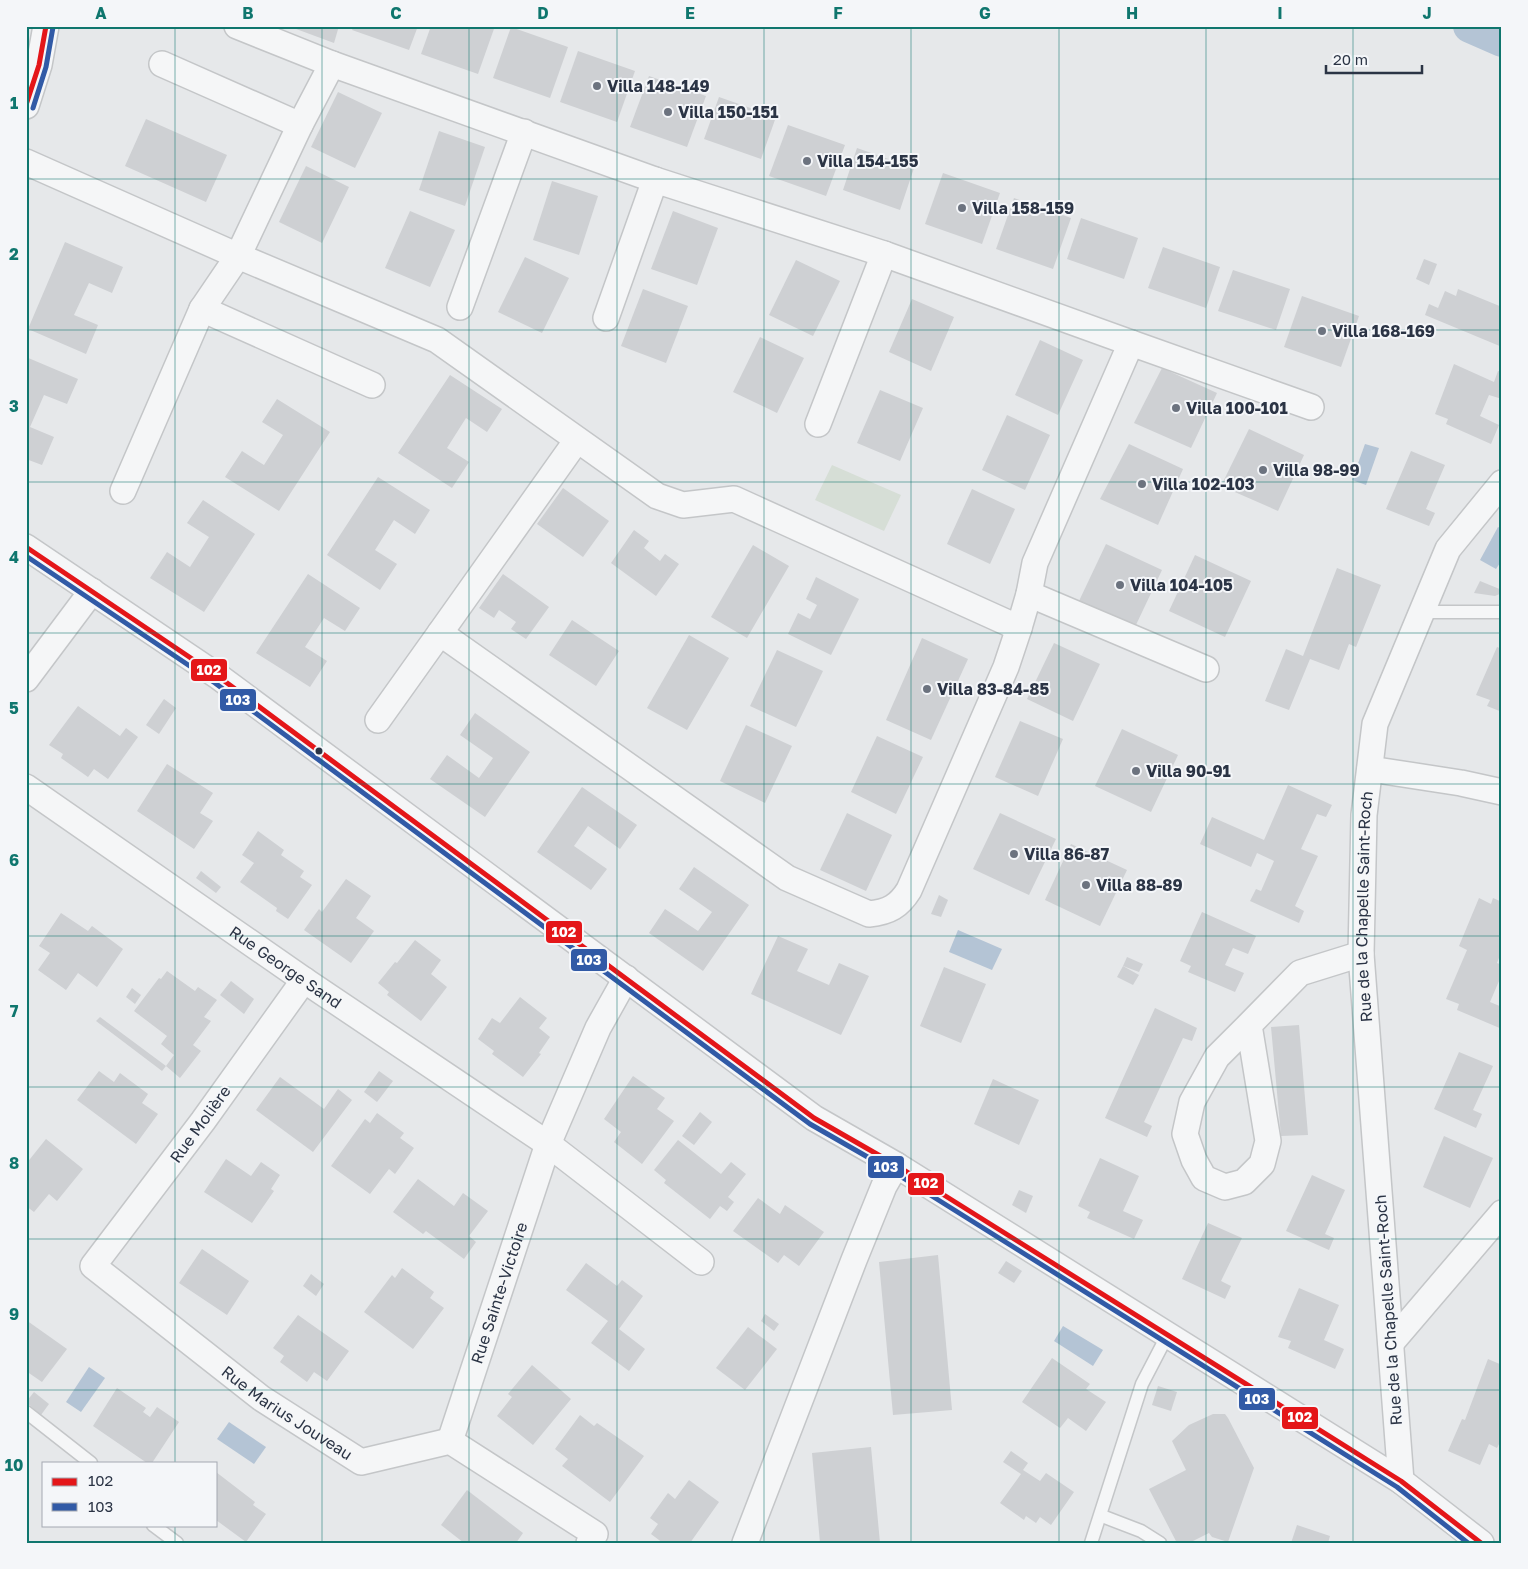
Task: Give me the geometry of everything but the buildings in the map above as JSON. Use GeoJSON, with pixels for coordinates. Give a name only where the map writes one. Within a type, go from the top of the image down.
{"type":"FeatureCollection","features":[{"type":"Feature","properties":{"kind":"street"},"geometry":{"type":"LineString","coordinates":[[26,106],[39,65],[46,26]]}},
{"type":"Feature","properties":{"kind":"street"},"geometry":{"type":"LineString","coordinates":[[237,26],[332,64],[655,180],[884,254],[1311,407]]}},
{"type":"Feature","properties":{"kind":"street"},"geometry":{"type":"LineString","coordinates":[[162,64],[300,125]]}},
{"type":"Feature","properties":{"kind":"street"},"geometry":{"type":"LineString","coordinates":[[123,491],[202,309],[238,256],[300,125],[332,64]]}},
{"type":"Feature","properties":{"kind":"street"},"geometry":{"type":"LineString","coordinates":[[460,307],[524,132]]}},
{"type":"Feature","properties":{"kind":"street"},"geometry":{"type":"LineString","coordinates":[[26,162],[238,256],[437,340],[656,496],[683,505],[734,499],[1019,628]]}},
{"type":"Feature","properties":{"kind":"street"},"geometry":{"type":"LineString","coordinates":[[606,318],[655,180]]}},
{"type":"Feature","properties":{"kind":"street"},"geometry":{"type":"LineString","coordinates":[[818,424],[884,254]]}},
{"type":"Feature","properties":{"kind":"street"},"geometry":{"type":"LineString","coordinates":[[202,309],[372,385]]}},
{"type":"Feature","properties":{"kind":"street"},"geometry":{"type":"LineString","coordinates":[[440,633],[787,878],[869,914],[884,913],[901,903],[910,890],[1006,667],[1029,594],[1035,563],[1131,343]]}},
{"type":"Feature","properties":{"kind":"street"},"geometry":{"type":"LineString","coordinates":[[378,720],[577,440]]}},
{"type":"Feature","properties":{"kind":"street","name":"Rue de la Chapelle Saint-Roch"},"geometry":{"type":"LineString","coordinates":[[1401,1482],[1361,954],[1364,815],[1376,724],[1448,549],[1502,483]]}},
{"type":"Feature","properties":{"kind":"street"},"geometry":{"type":"LineString","coordinates":[[26,547],[219,677],[814,1118],[896,1165],[1401,1482],[1482,1543]]}},
{"type":"Feature","properties":{"kind":"street"},"geometry":{"type":"LineString","coordinates":[[26,679],[92,591]]}},
{"type":"Feature","properties":{"kind":"street"},"geometry":{"type":"LineString","coordinates":[[1029,594],[1206,669]]}},
{"type":"Feature","properties":{"kind":"street"},"geometry":{"type":"LineString","coordinates":[[1370,769],[1461,783],[1502,792]]}},
{"type":"Feature","properties":{"kind":"street","name":"Rue George Sand"},"geometry":{"type":"LineString","coordinates":[[26,788],[304,980],[548,1144],[701,1262]]}},
{"type":"Feature","properties":{"kind":"street"},"geometry":{"type":"LineString","coordinates":[[1248,1025],[1268,1141],[1262,1164],[1244,1182],[1225,1187],[1204,1178],[1194,1160],[1185,1134],[1192,1102],[1217,1057],[1248,1025],[1300,973],[1361,954]]}},
{"type":"Feature","properties":{"kind":"street","name":"Rue Sainte-Victoire"},"geometry":{"type":"LineString","coordinates":[[450,1440],[548,1144],[598,1028],[626,978]]}},
{"type":"Feature","properties":{"kind":"street","name":"Rue Molière"},"geometry":{"type":"LineString","coordinates":[[93,1266],[203,1121],[304,980]]}},
{"type":"Feature","properties":{"kind":"street"},"geometry":{"type":"LineString","coordinates":[[746,1543],[854,1260],[884,1186],[896,1165]]}},
{"type":"Feature","properties":{"kind":"street"},"geometry":{"type":"LineString","coordinates":[[1391,1343],[1502,1213]]}},
{"type":"Feature","properties":{"kind":"street","name":"Rue Marius Jouveau"},"geometry":{"type":"LineString","coordinates":[[93,1266],[261,1398],[361,1462],[450,1440]]}},
{"type":"Feature","properties":{"kind":"street"},"geometry":{"type":"LineString","coordinates":[[450,1440],[595,1534],[589,1543]]}},
{"type":"Feature","properties":{"kind":"lane"},"geometry":{"type":"LineString","coordinates":[[1422,612],[1502,612]]}},
{"type":"Feature","properties":{"kind":"lane"},"geometry":{"type":"LineString","coordinates":[[1092,1543],[1142,1384],[1168,1334]]}},
{"type":"Feature","properties":{"kind":"lane"},"geometry":{"type":"LineString","coordinates":[[26,1412],[90,1462]]}},
{"type":"Feature","properties":{"kind":"lane"},"geometry":{"type":"LineString","coordinates":[[1102,1516],[1141,1531],[1160,1543]]}},
{"type":"Feature","properties":{"kind":"lane"},"geometry":{"type":"LineString","coordinates":[[154,1526],[177,1543]]}},
{"type":"Feature","properties":{"kind":"shaded area"},"geometry":{"type":"Polygon","coordinates":[[[832,465],[901,495],[884,531],[815,500],[832,465]]]}},
{"type":"Feature","properties":{"kind":"water"},"geometry":{"type":"Polygon","coordinates":[[[1365,444],[1379,448],[1366,485],[1352,480],[1365,444]]]}},
{"type":"Feature","properties":{"kind":"water"},"geometry":{"type":"Polygon","coordinates":[[[1498,527],[1502,529],[1502,560],[1496,569],[1480,560],[1498,527]]]}},
{"type":"Feature","properties":{"kind":"water"},"geometry":{"type":"Polygon","coordinates":[[[958,930],[1002,949],[992,970],[949,952],[958,930]]]}},
{"type":"Feature","properties":{"kind":"water"},"geometry":{"type":"Polygon","coordinates":[[[1063,1326],[1103,1350],[1093,1366],[1054,1341],[1063,1326]]]}},
{"type":"Feature","properties":{"kind":"water"},"geometry":{"type":"Polygon","coordinates":[[[89,1367],[105,1378],[81,1412],[66,1402],[89,1367]]]}},
{"type":"Feature","properties":{"kind":"water"},"geometry":{"type":"Polygon","coordinates":[[[229,1422],[266,1447],[254,1464],[217,1439],[229,1422]]]}},
{"type":"Feature","properties":{"kind":"waterway"},"geometry":{"type":"LineString","coordinates":[[1470,26],[1502,40]]}},
{"type":"Feature","properties":{"kind":"transit line","name":"102"},"geometry":{"type":"LineString","coordinates":[[26,105],[39,65],[46,26]]}},
{"type":"Feature","properties":{"kind":"transit line","name":"103"},"geometry":{"type":"LineString","coordinates":[[33,108],[46,67],[53,27]]}},
{"type":"Feature","properties":{"kind":"transit line","name":"102"},"geometry":{"type":"LineString","coordinates":[[26,547],[219,677],[814,1118],[896,1165],[1401,1481],[1481,1543]]}},
{"type":"Feature","properties":{"kind":"transit line","name":"103"},"geometry":{"type":"LineString","coordinates":[[26,556],[215,683],[810,1124],[892,1171],[1397,1487],[1468,1543]]}},
{"type":"Feature","properties":{"kind":"place","name":"Villa 148-149"},"geometry":{"type":"Point","coordinates":[597,86]}},
{"type":"Feature","properties":{"kind":"place","name":"Villa 150-151"},"geometry":{"type":"Point","coordinates":[668,112]}},
{"type":"Feature","properties":{"kind":"place","name":"Villa 154-155"},"geometry":{"type":"Point","coordinates":[807,161]}},
{"type":"Feature","properties":{"kind":"place","name":"Villa 158-159"},"geometry":{"type":"Point","coordinates":[962,208]}},
{"type":"Feature","properties":{"kind":"place","name":"Villa 168-169"},"geometry":{"type":"Point","coordinates":[1322,331]}},
{"type":"Feature","properties":{"kind":"place","name":"Villa 100-101"},"geometry":{"type":"Point","coordinates":[1176,408]}},
{"type":"Feature","properties":{"kind":"place","name":"Villa 98-99"},"geometry":{"type":"Point","coordinates":[1263,470]}},
{"type":"Feature","properties":{"kind":"place","name":"Villa 102-103"},"geometry":{"type":"Point","coordinates":[1142,484]}},
{"type":"Feature","properties":{"kind":"place","name":"Villa 104-105"},"geometry":{"type":"Point","coordinates":[1120,585]}},
{"type":"Feature","properties":{"kind":"place","name":"Villa 83-84-85"},"geometry":{"type":"Point","coordinates":[927,689]}},
{"type":"Feature","properties":{"kind":"place","name":"Villa 90-91"},"geometry":{"type":"Point","coordinates":[1136,771]}},
{"type":"Feature","properties":{"kind":"place","name":"Villa 86-87"},"geometry":{"type":"Point","coordinates":[1014,854]}},
{"type":"Feature","properties":{"kind":"place","name":"Villa 88-89"},"geometry":{"type":"Point","coordinates":[1086,885]}}]}
